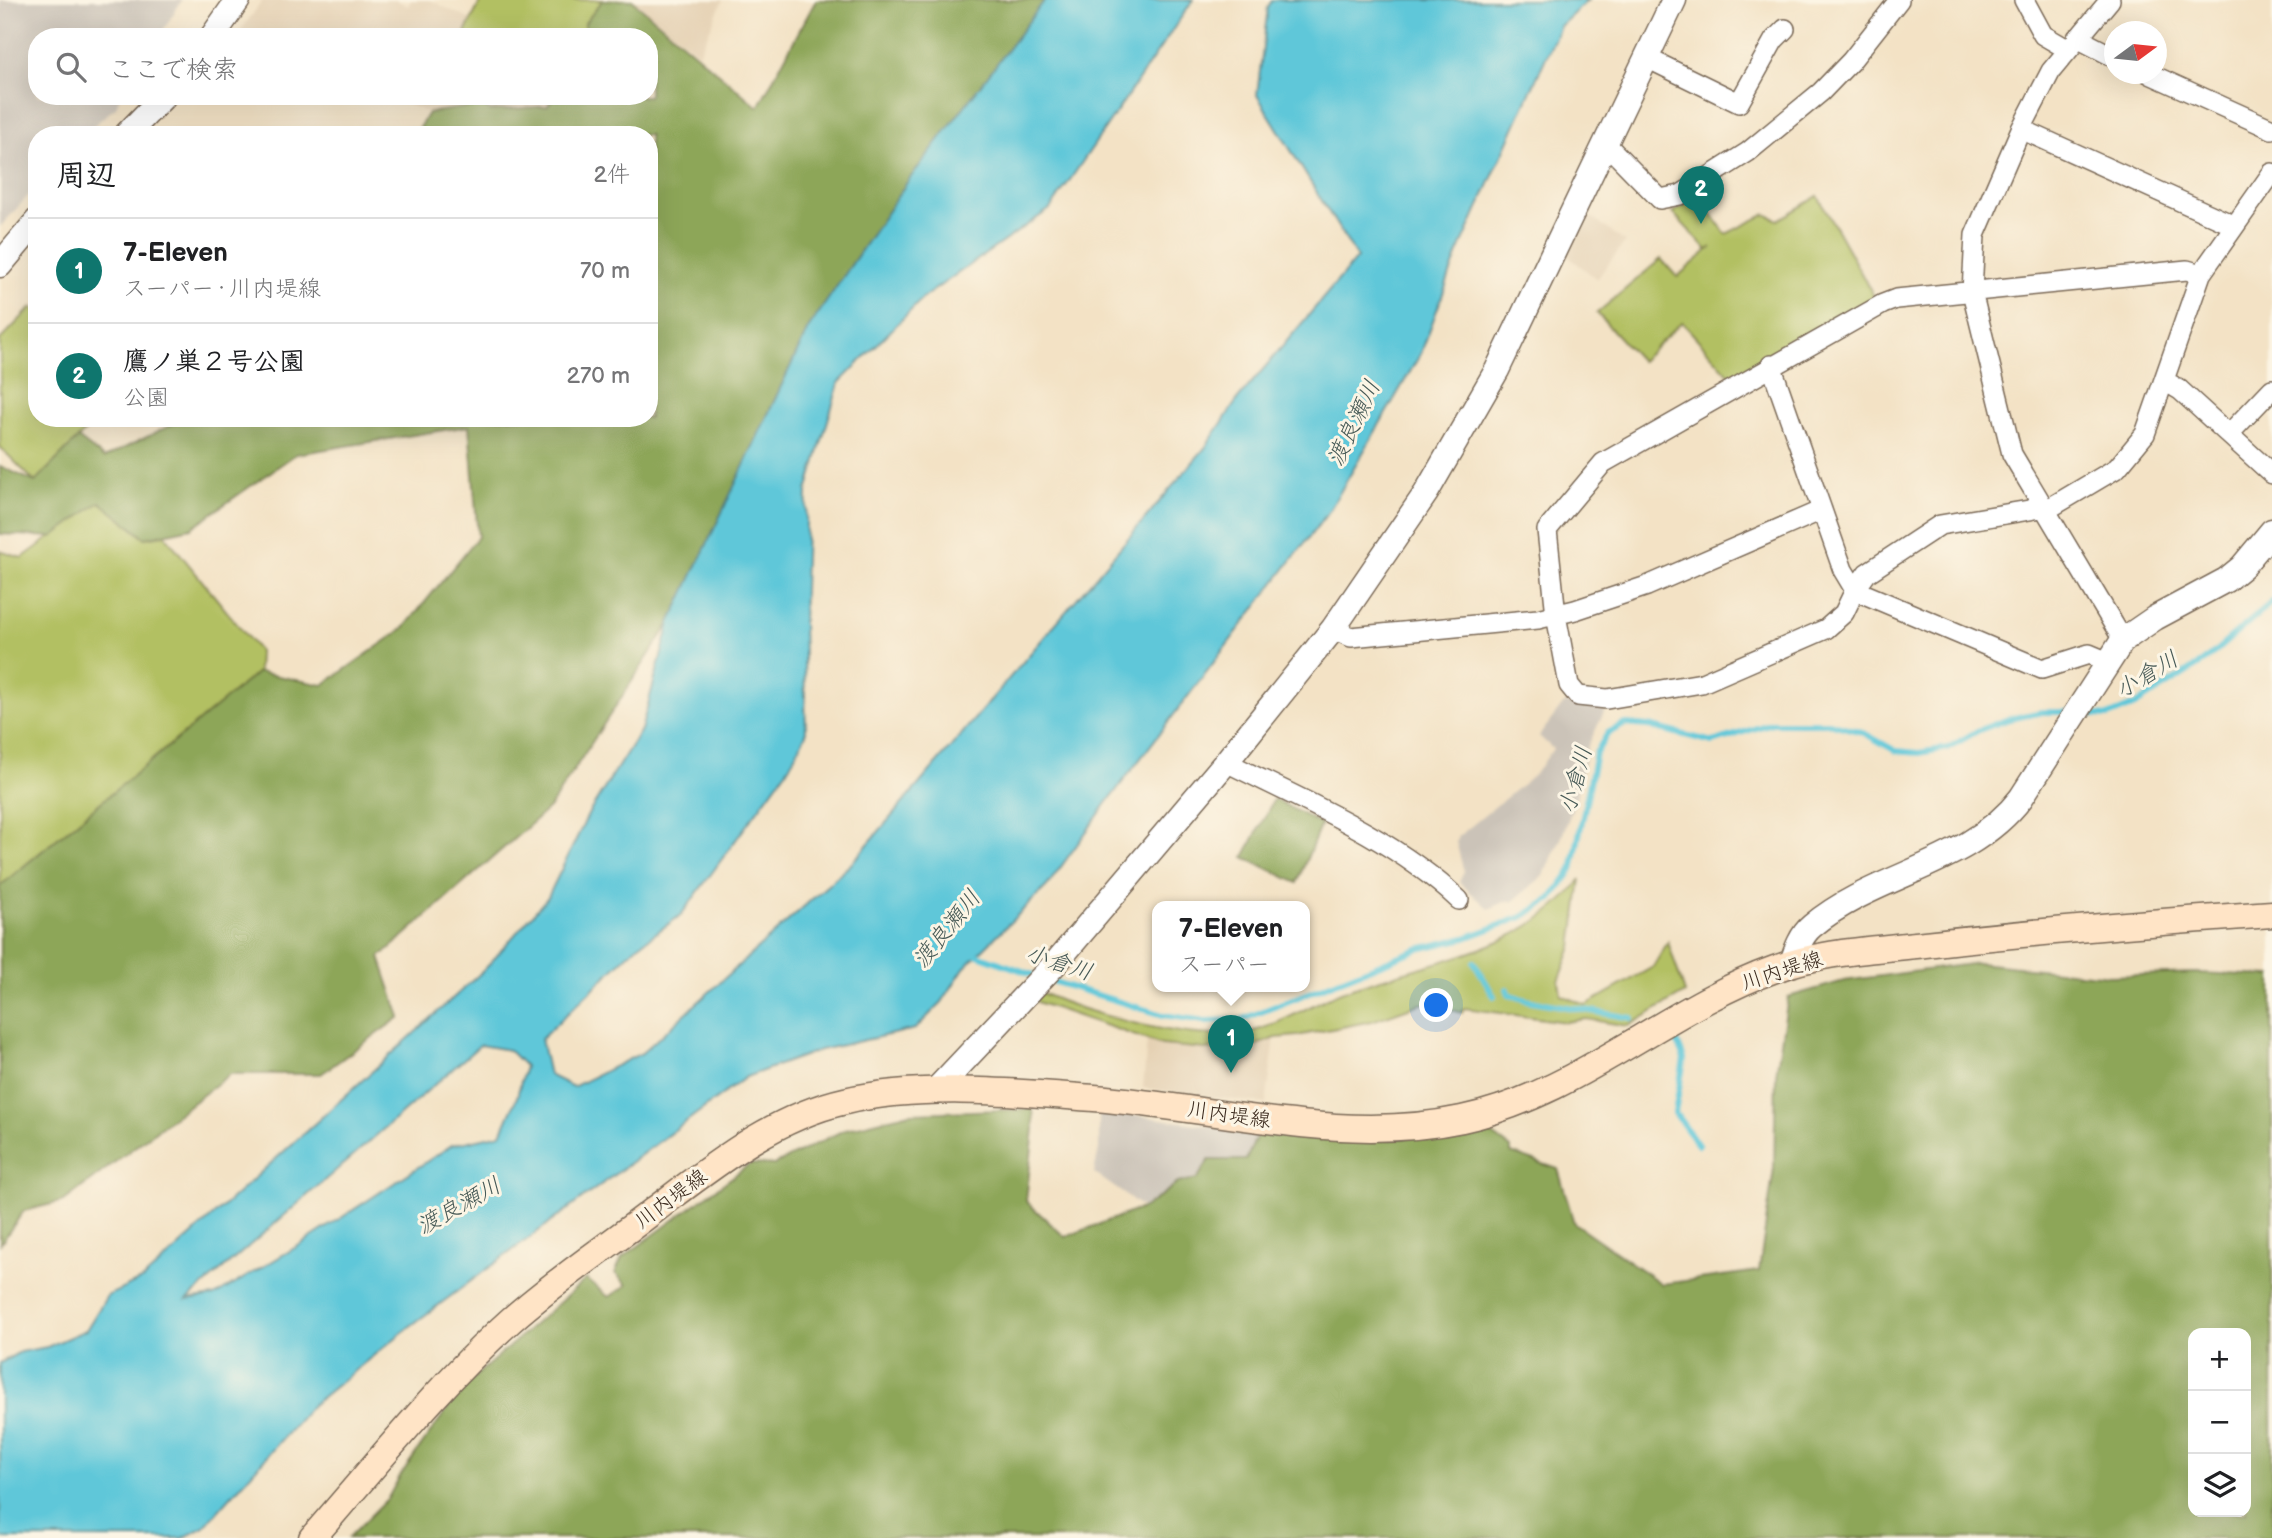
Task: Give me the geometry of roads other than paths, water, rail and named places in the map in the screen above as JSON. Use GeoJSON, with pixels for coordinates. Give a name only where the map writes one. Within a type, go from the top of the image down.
{"type":"FeatureCollection","features":[{"type":"Feature","properties":{"kind":"main road","name":"川内堤線"},"geometry":{"type":"LineString","coordinates":[[312,1538],[437,1396],[502,1329],[550,1288],[703,1174],[782,1124],[813,1110],[871,1096],[935,1091],[1110,1099],[1293,1124],[1392,1126],[1448,1121],[1504,1108],[1538,1094],[1723,991],[1792,963],[1840,953],[2027,932],[2272,914]]}},
{"type":"Feature","properties":{"kind":"street"},"geometry":{"type":"LineString","coordinates":[[218,28],[238,0]]}},
{"type":"Feature","properties":{"kind":"street"},"geometry":{"type":"LineString","coordinates":[[935,1091],[1054,965],[1226,762],[1334,629],[1426,493],[1497,370],[1674,0]]}},
{"type":"Feature","properties":{"kind":"street"},"geometry":{"type":"LineString","coordinates":[[1606,144],[1660,199],[1681,195],[1748,152],[1821,92],[1851,61],[1899,0]]}},
{"type":"Feature","properties":{"kind":"street"},"geometry":{"type":"LineString","coordinates":[[2024,0],[2043,35],[2104,53]]}},
{"type":"Feature","properties":{"kind":"street"},"geometry":{"type":"LineString","coordinates":[[2110,0],[2051,71],[2021,129],[1975,235],[1972,292],[2007,441],[2123,640]]}},
{"type":"Feature","properties":{"kind":"street"},"geometry":{"type":"LineString","coordinates":[[1647,58],[1739,103],[1773,40],[1785,29]]}},
{"type":"Feature","properties":{"kind":"street"},"geometry":{"type":"LineString","coordinates":[[2167,82],[2272,129]]}},
{"type":"Feature","properties":{"kind":"street"},"geometry":{"type":"LineString","coordinates":[[136,126],[155,105]]}},
{"type":"Feature","properties":{"kind":"street"},"geometry":{"type":"LineString","coordinates":[[2021,129],[2233,225]]}},
{"type":"Feature","properties":{"kind":"street"},"geometry":{"type":"LineString","coordinates":[[2200,274],[2187,270],[1896,299],[1771,365],[1680,421],[1603,463],[1591,474],[1547,530],[1556,615],[1569,685],[1578,696],[1607,699],[1685,688],[1766,657],[1836,622],[1867,573],[1940,525],[2044,508],[2062,501],[2126,462],[2145,434],[2200,274],[2272,173]]}},
{"type":"Feature","properties":{"kind":"street"},"geometry":{"type":"LineString","coordinates":[[0,265],[28,232]]}},
{"type":"Feature","properties":{"kind":"street"},"geometry":{"type":"LineString","coordinates":[[1771,365],[1843,570],[1854,590],[2042,669],[2090,654],[2108,662]]}},
{"type":"Feature","properties":{"kind":"street"},"geometry":{"type":"LineString","coordinates":[[2165,381],[2180,390],[2272,474]]}},
{"type":"Feature","properties":{"kind":"street"},"geometry":{"type":"LineString","coordinates":[[2229,434],[2272,388]]}},
{"type":"Feature","properties":{"kind":"street"},"geometry":{"type":"LineString","coordinates":[[1334,629],[1351,637],[1556,615],[1647,586],[1822,510]]}},
{"type":"Feature","properties":{"kind":"street"},"geometry":{"type":"LineString","coordinates":[[1792,963],[1796,949],[1811,927],[1852,902],[1980,838],[2003,820],[2021,798],[2123,640],[2155,618],[2226,580],[2242,567],[2272,531]]}},
{"type":"Feature","properties":{"kind":"street"},"geometry":{"type":"LineString","coordinates":[[1226,762],[1359,829],[1431,874],[1459,900]]}},
{"type":"Feature","properties":{"kind":"water","name":"渡良瀬川"},"geometry":{"type":"Polygon","coordinates":[[[1045,0],[1193,0],[1050,209],[924,297],[839,383],[807,491],[803,623],[806,734],[789,767],[681,915],[635,948],[541,1039],[549,1075],[573,1087],[642,1053],[852,863],[1205,448],[1238,399],[1357,258],[1257,95],[1268,7],[1272,0],[1588,0],[1560,26],[1458,253],[1421,353],[1329,511],[1115,792],[1047,886],[964,968],[942,1002],[915,1029],[820,1050],[746,1077],[409,1327],[312,1405],[204,1527],[183,1538],[0,1538],[0,1363],[20,1352],[47,1347],[86,1330],[107,1296],[143,1279],[172,1253],[484,970],[548,897],[589,813],[641,730],[670,623],[808,329],[908,181],[1045,0]],[[480,1045],[187,1300],[214,1296],[303,1243],[452,1145],[501,1134],[517,1097],[525,1066],[509,1050],[480,1045]]]}},
{"type":"Feature","properties":{"kind":"waterway","name":"小倉川"},"geometry":{"type":"LineString","coordinates":[[2084,714],[2108,716],[2135,705],[2203,662],[2272,602]]}},
{"type":"Feature","properties":{"kind":"waterway","name":"小倉川"},"geometry":{"type":"LineString","coordinates":[[1048,980],[1163,1015],[1205,1021],[1241,1020],[1418,949],[1465,938],[1522,917],[1551,899],[1572,870],[1596,753],[1608,733],[1625,724],[1648,726],[1713,742],[1772,723],[1829,723],[1862,732],[1896,751],[1919,753],[1948,748],[1979,730],[2009,719],[2042,712],[2070,712]]}},
{"type":"Feature","properties":{"kind":"waterway","name":"小倉川"},"geometry":{"type":"LineString","coordinates":[[972,953],[1034,975]]}},
{"type":"Feature","properties":{"kind":"waterway"},"geometry":{"type":"LineString","coordinates":[[1474,962],[1494,996]]}},
{"type":"Feature","properties":{"kind":"waterway"},"geometry":{"type":"LineString","coordinates":[[1507,989],[1509,994],[1526,1000],[1632,1018]]}},
{"type":"Feature","properties":{"kind":"waterway"},"geometry":{"type":"LineString","coordinates":[[1676,1039],[1684,1059],[1675,1113],[1698,1145]]}},
{"type":"Feature","properties":{"kind":"place","name":"鷹ノ巣２号公園"},"geometry":{"type":"Point","coordinates":[1701,224]}},
{"type":"Feature","properties":{"kind":"place","name":"7-Eleven"},"geometry":{"type":"Point","coordinates":[1231,1073]}}]}
